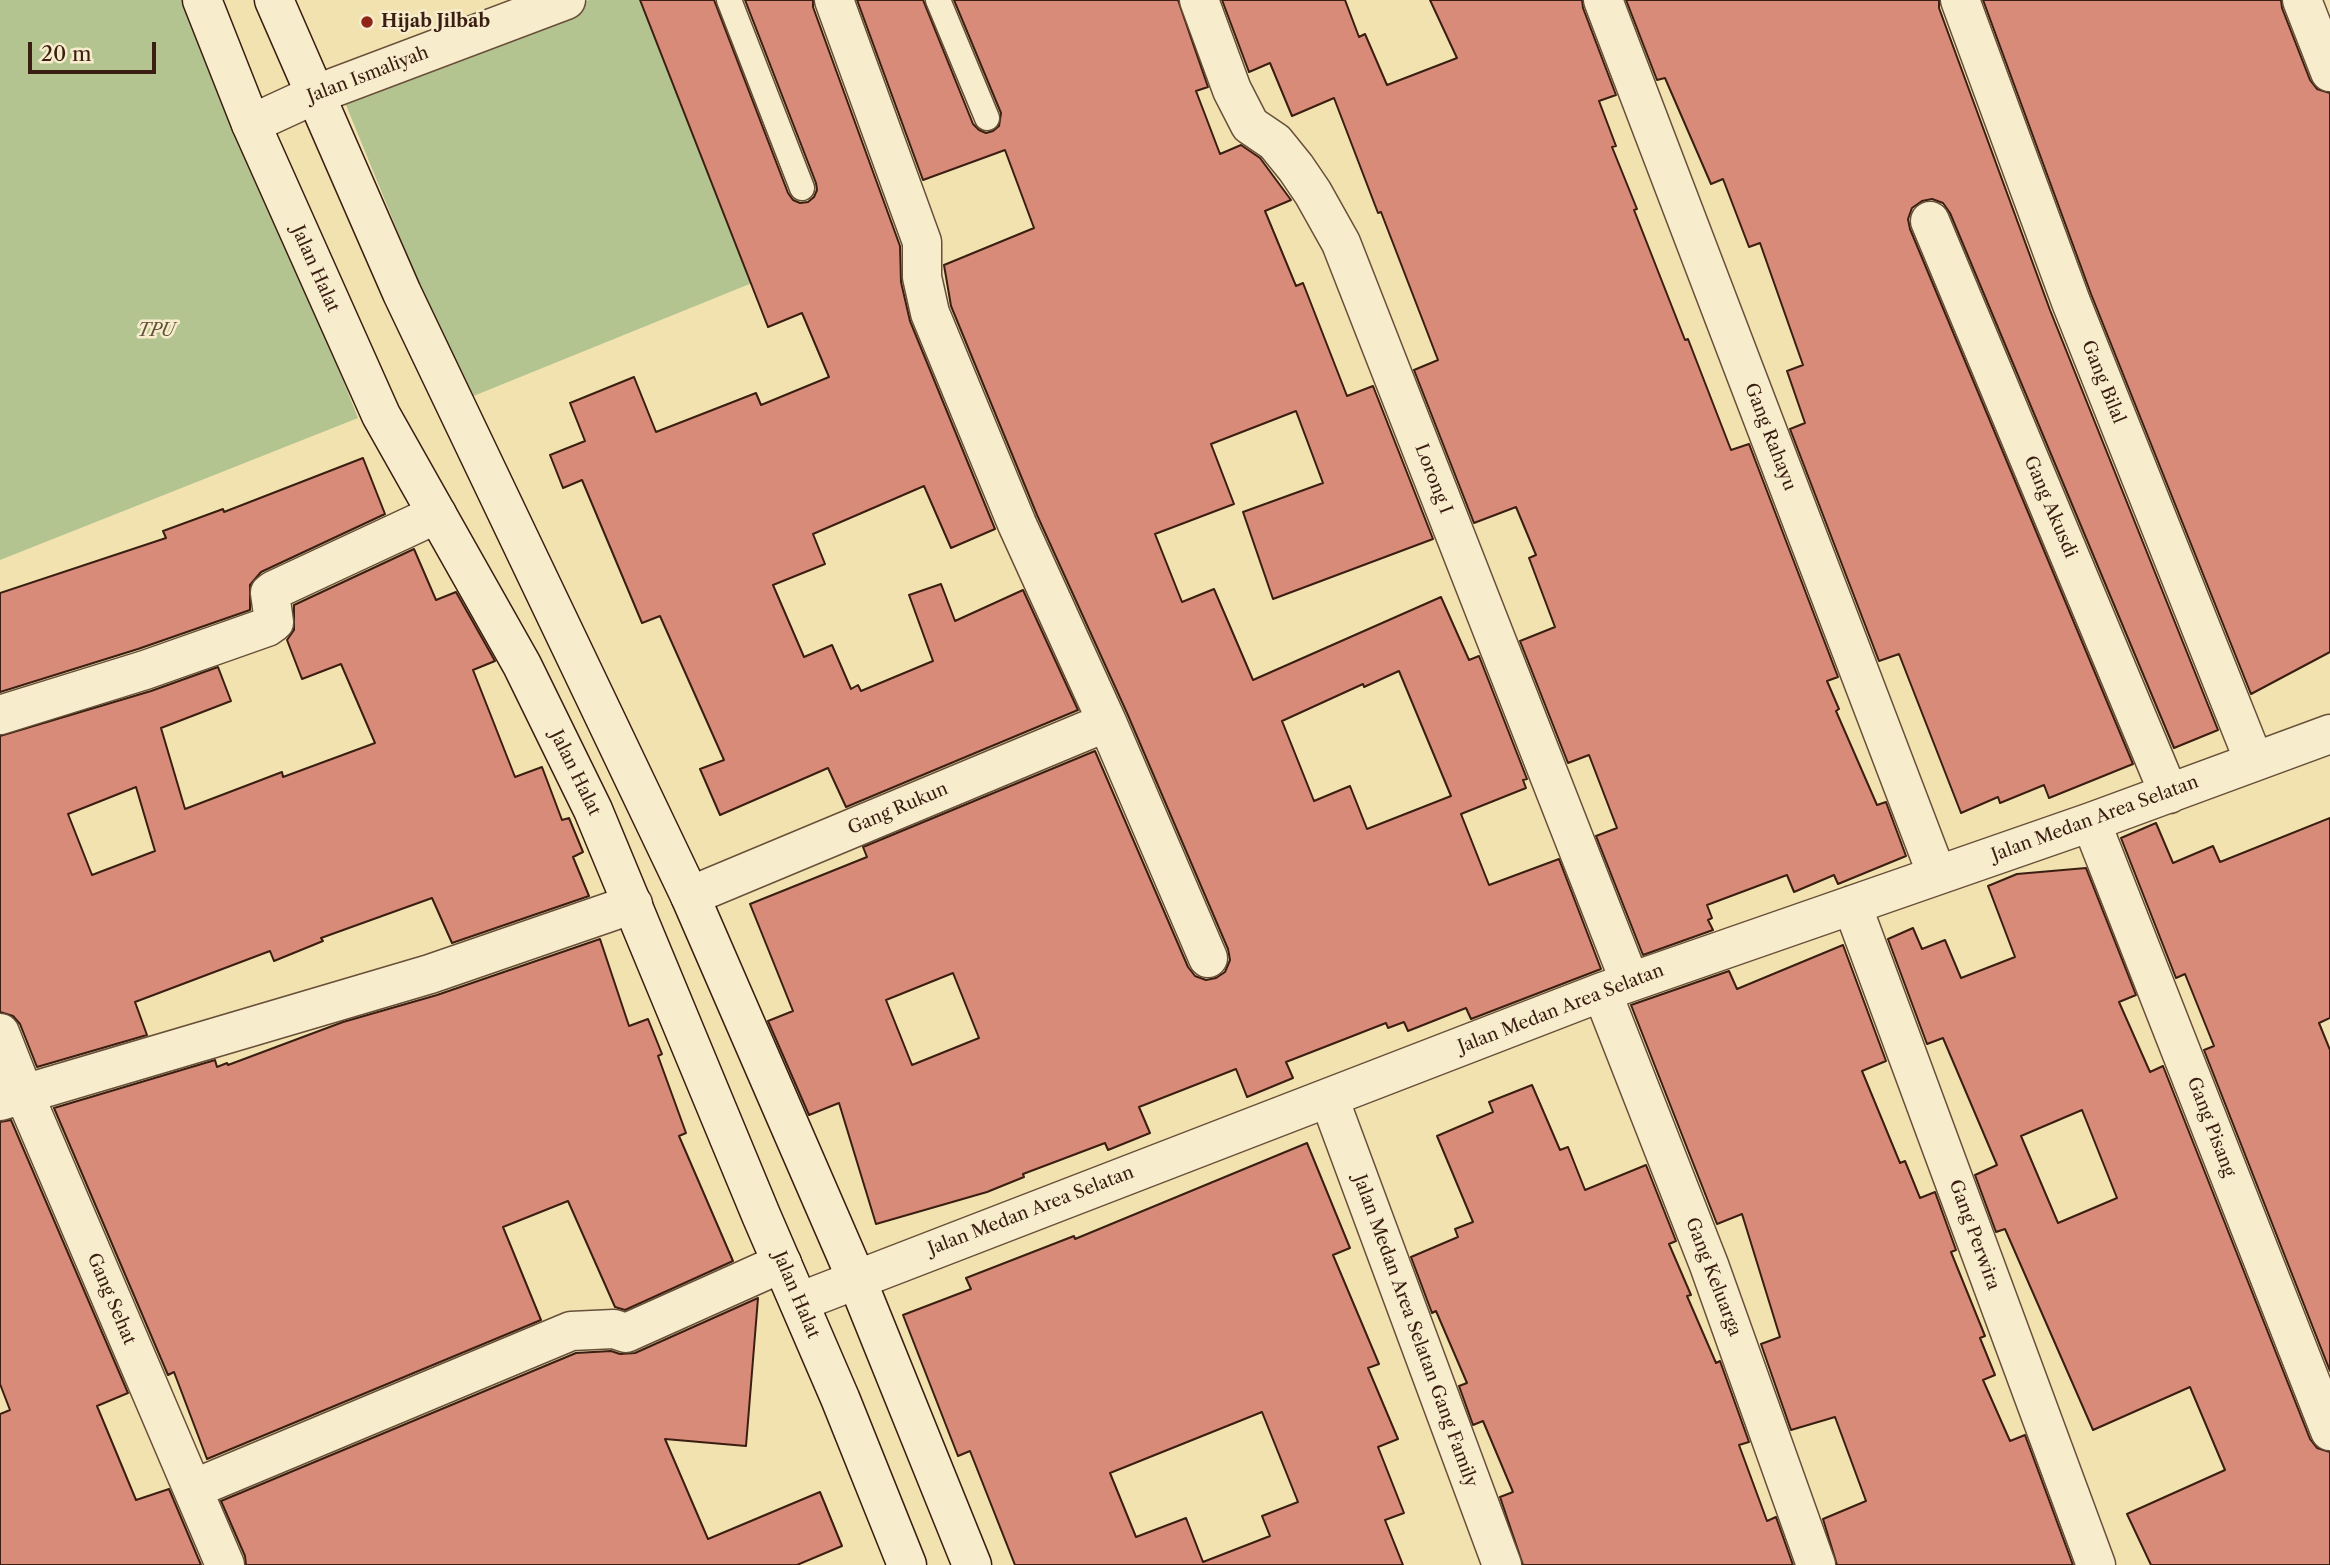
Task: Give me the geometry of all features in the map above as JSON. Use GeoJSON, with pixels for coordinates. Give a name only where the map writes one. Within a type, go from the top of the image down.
{"type":"FeatureCollection","features":[{"type":"Feature","properties":{"kind":"street","name":"Jalan Halat"},"geometry":{"type":"LineString","coordinates":[[202,0],[251,124],[381,415],[522,665],[593,810],[840,1398],[907,1565]]}},
{"type":"Feature","properties":{"kind":"street"},"geometry":{"type":"LineString","coordinates":[[274,0],[402,293],[690,896],[856,1278],[972,1565]]}},
{"type":"Feature","properties":{"kind":"street","name":"Jalan Ismaliyah"},"geometry":{"type":"LineString","coordinates":[[251,124],[314,95],[566,0]]}},
{"type":"Feature","properties":{"kind":"street"},"geometry":{"type":"LineString","coordinates":[[834,0],[922,242],[922,277],[930,313],[1017,524],[1107,722],[1208,958]]}},
{"type":"Feature","properties":{"kind":"street","name":"Lorong I"},"geometry":{"type":"LineString","coordinates":[[1199,0],[1232,90],[1250,125],[1275,142],[1289,160],[1313,193],[1340,243],[1616,987]]}},
{"type":"Feature","properties":{"kind":"street","name":"Gang Rahayu"},"geometry":{"type":"LineString","coordinates":[[1603,0],[1937,875]]}},
{"type":"Feature","properties":{"kind":"street","name":"Gang Bilal"},"geometry":{"type":"LineString","coordinates":[[1960,0],[2071,302],[2254,761]]}},
{"type":"Feature","properties":{"kind":"street"},"geometry":{"type":"LineString","coordinates":[[2302,0],[2330,72]]}},
{"type":"Feature","properties":{"kind":"street","name":"Gang Akusdi"},"geometry":{"type":"LineString","coordinates":[[1930,220],[2169,794]]}},
{"type":"Feature","properties":{"kind":"street"},"geometry":{"type":"LineString","coordinates":[[0,715],[145,670],[267,627],[274,622],[270,598],[270,593],[274,590],[437,514]]}},
{"type":"Feature","properties":{"kind":"street","name":"Gang Rukun"},"geometry":{"type":"LineString","coordinates":[[690,896],[1107,722]]}},
{"type":"Feature","properties":{"kind":"street","name":"Jalan Medan Area Selatan"},"geometry":{"type":"LineString","coordinates":[[799,1302],[1616,987],[2091,822],[2330,734]]}},
{"type":"Feature","properties":{"kind":"street","name":"Gang Pisang"},"geometry":{"type":"LineString","coordinates":[[2091,822],[2330,1431]]}},
{"type":"Feature","properties":{"kind":"street"},"geometry":{"type":"LineString","coordinates":[[12,1098],[430,974],[633,904]]}},
{"type":"Feature","properties":{"kind":"street","name":"Gang Perwira"},"geometry":{"type":"LineString","coordinates":[[1852,905],[2096,1565]]}},
{"type":"Feature","properties":{"kind":"street","name":"Gang Keluarga"},"geometry":{"type":"LineString","coordinates":[[1616,987],[1714,1278],[1816,1565]]}},
{"type":"Feature","properties":{"kind":"street","name":"Gang Sehat"},"geometry":{"type":"LineString","coordinates":[[0,1033],[12,1098],[225,1565]]}},
{"type":"Feature","properties":{"kind":"street","name":"Jalan Medan Area Selatan Gang Family"},"geometry":{"type":"LineString","coordinates":[[1329,1098],[1502,1565]]}},
{"type":"Feature","properties":{"kind":"street"},"geometry":{"type":"LineString","coordinates":[[192,1489],[571,1331],[614,1329],[626,1333],[782,1263]]}},
{"type":"Feature","properties":{"kind":"lane"},"geometry":{"type":"LineString","coordinates":[[729,0],[802,188]]}},
{"type":"Feature","properties":{"kind":"lane"},"geometry":{"type":"LineString","coordinates":[[938,0],[987,118]]}},
{"type":"Feature","properties":{"kind":"green space","name":"TPU"},"geometry":{"type":"Polygon","coordinates":[[[0,0],[192,0],[358,418],[0,560],[0,0]]]}},
{"type":"Feature","properties":{"kind":"green space"},"geometry":{"type":"Polygon","coordinates":[[[589,0],[643,0],[757,281],[466,399],[344,100],[589,0]]]}},
{"type":"Feature","properties":{"kind":"building"},"geometry":{"type":"Polygon","coordinates":[[[640,0],[714,0],[788,193],[793,200],[800,203],[808,202],[814,197],[816,183],[745,0],[813,0],[813,7],[900,246],[901,282],[910,321],[995,529],[951,548],[924,486],[813,534],[825,564],[773,585],[804,657],[832,645],[851,689],[858,685],[861,691],[933,661],[909,595],[941,584],[955,621],[1023,590],[1078,710],[846,807],[828,768],[720,815],[700,769],[724,760],[660,616],[642,623],[582,480],[563,488],[550,455],[585,441],[570,403],[634,377],[656,432],[756,393],[761,405],[829,377],[802,313],[768,327],[640,0]]]}},
{"type":"Feature","properties":{"kind":"building"},"geometry":{"type":"Polygon","coordinates":[[[857,0],[923,0],[973,124],[986,133],[999,126],[1001,113],[954,0],[1178,0],[1208,87],[1196,91],[1220,154],[1241,145],[1260,158],[1291,200],[1265,211],[1296,286],[1303,283],[1347,396],[1373,386],[1433,539],[1273,599],[1243,512],[1323,483],[1296,411],[1211,444],[1234,504],[1155,534],[1182,602],[1214,589],[1253,680],[1441,597],[1469,660],[1479,656],[1527,779],[1523,780],[1526,788],[1461,814],[1489,885],[1559,859],[1601,969],[1471,1019],[1466,1008],[1408,1031],[1404,1022],[1388,1028],[1386,1023],[1286,1062],[1293,1078],[1247,1097],[1236,1069],[1139,1107],[1150,1133],[1108,1150],[1105,1143],[1023,1174],[1024,1177],[987,1192],[876,1224],[839,1103],[809,1115],[768,1021],[793,1011],[750,904],[867,857],[863,847],[1095,751],[1188,967],[1195,976],[1206,980],[1225,972],[1230,960],[1228,949],[1127,713],[1037,515],[951,306],[944,265],[1034,228],[1005,150],[923,180],[857,0]],[[1399,671],[1364,687],[1363,684],[1282,721],[1314,801],[1350,786],[1367,829],[1451,796],[1399,671]],[[953,973],[886,1000],[912,1065],[979,1038],[953,973]]]}},
{"type":"Feature","properties":{"kind":"building"},"geometry":{"type":"Polygon","coordinates":[[[1222,0],[1345,0],[1359,37],[1365,34],[1387,85],[1457,58],[1430,0],[1582,0],[1616,95],[1599,101],[1616,146],[1612,147],[1637,209],[1634,210],[1731,450],[1749,444],[1838,677],[1827,681],[1839,709],[1836,711],[1877,805],[1886,802],[1906,856],[1838,884],[1834,875],[1794,892],[1787,875],[1707,905],[1712,918],[1708,920],[1713,930],[1643,955],[1596,836],[1617,828],[1589,755],[1568,763],[1520,641],[1555,627],[1529,558],[1536,555],[1516,507],[1474,523],[1414,370],[1438,360],[1334,98],[1292,116],[1270,63],[1249,72],[1222,0]]]}},
{"type":"Feature","properties":{"kind":"building"},"geometry":{"type":"Polygon","coordinates":[[[1626,0],[1939,0],[1939,8],[2050,310],[2218,730],[2174,748],[1950,213],[1943,203],[1932,199],[1922,201],[1912,208],[1908,219],[1910,229],[2133,764],[2049,798],[2044,785],[2000,803],[1998,797],[1961,813],[1899,654],[1879,661],[1790,429],[1805,423],[1787,371],[1803,365],[1760,243],[1749,247],[1723,179],[1711,184],[1665,78],[1657,80],[1626,0]]]}},
{"type":"Feature","properties":{"kind":"building"},"geometry":{"type":"Polygon","coordinates":[[[1983,0],[2281,0],[2310,80],[2317,89],[2330,93],[2330,652],[2251,694],[2091,294],[1983,0]]]}},
{"type":"Feature","properties":{"kind":"building"},"geometry":{"type":"Polygon","coordinates":[[[363,458],[385,514],[261,572],[250,585],[250,610],[138,649],[0,692],[0,593],[166,538],[163,531],[223,509],[224,512],[363,458]]]}},
{"type":"Feature","properties":{"kind":"building"},"geometry":{"type":"Polygon","coordinates":[[[414,549],[436,600],[456,592],[495,661],[473,670],[515,777],[542,767],[562,820],[569,818],[583,852],[573,857],[589,896],[452,943],[432,898],[321,938],[323,941],[274,961],[270,951],[135,1002],[147,1035],[37,1067],[20,1024],[13,1016],[0,1012],[0,736],[151,691],[218,667],[231,701],[161,728],[185,809],[282,772],[283,777],[375,743],[341,664],[302,679],[287,640],[294,630],[294,605],[414,549]],[[136,787],[68,814],[92,875],[155,851],[136,787]]]}},
{"type":"Feature","properties":{"kind":"building"},"geometry":{"type":"Polygon","coordinates":[[[2330,818],[2330,1018],[2319,1023],[2330,1050],[2330,1371],[2204,1050],[2214,1046],[2185,974],[2176,978],[2121,838],[2156,823],[2173,863],[2213,846],[2220,862],[2330,818]]]}},
{"type":"Feature","properties":{"kind":"building"},"geometry":{"type":"Polygon","coordinates":[[[2086,868],[2136,995],[2119,1002],[2150,1072],[2163,1066],[2310,1439],[2317,1448],[2330,1452],[2330,1565],[2151,1565],[2127,1514],[2225,1470],[2190,1387],[2093,1430],[2005,1229],[1996,1232],[1975,1175],[1997,1165],[1943,1038],[1927,1044],[1888,939],[1913,928],[1922,949],[1945,940],[1961,978],[2015,957],[1988,886],[2017,874],[2086,868]],[[2082,1110],[2021,1136],[2058,1223],[2117,1198],[2082,1110]]]}},
{"type":"Feature","properties":{"kind":"building"},"geometry":{"type":"Polygon","coordinates":[[[600,939],[629,1026],[648,1019],[662,1054],[658,1056],[686,1133],[679,1136],[733,1261],[625,1310],[615,1307],[568,1201],[503,1227],[541,1320],[207,1459],[174,1372],[168,1375],[54,1108],[215,1060],[217,1067],[227,1063],[228,1065],[343,1022],[437,995],[600,939]]]}},
{"type":"Feature","properties":{"kind":"building"},"geometry":{"type":"Polygon","coordinates":[[[1843,945],[1886,1061],[1862,1071],[1900,1163],[1905,1161],[1920,1198],[1935,1192],[1956,1250],[1951,1252],[1985,1336],[1980,1338],[1995,1375],[1983,1380],[2010,1441],[2025,1435],[2073,1565],[1837,1565],[1823,1519],[1866,1501],[1835,1417],[1791,1430],[1761,1344],[1780,1337],[1742,1214],[1717,1224],[1631,1005],[1729,971],[1737,989],[1843,945]]]}},
{"type":"Feature","properties":{"kind":"building"},"geometry":{"type":"Polygon","coordinates":[[[1532,1085],[1560,1150],[1568,1147],[1585,1190],[1646,1165],[1676,1241],[1669,1244],[1691,1295],[1687,1296],[1716,1363],[1720,1361],[1749,1442],[1739,1445],[1767,1521],[1776,1517],[1793,1565],[1523,1565],[1500,1497],[1513,1492],[1483,1421],[1473,1425],[1459,1386],[1467,1383],[1436,1311],[1432,1313],[1411,1257],[1458,1237],[1455,1229],[1473,1222],[1437,1136],[1493,1112],[1489,1102],[1532,1085]]]}},
{"type":"Feature","properties":{"kind":"building"},"geometry":{"type":"Polygon","coordinates":[[[11,1120],[128,1393],[97,1406],[136,1500],[169,1489],[201,1565],[0,1565],[0,1414],[10,1410],[0,1384],[0,1122],[11,1120]]]}},
{"type":"Feature","properties":{"kind":"building"},"geometry":{"type":"Polygon","coordinates":[[[1307,1143],[1350,1248],[1333,1255],[1379,1364],[1368,1368],[1398,1439],[1378,1447],[1404,1513],[1385,1520],[1403,1565],[1015,1565],[970,1451],[958,1456],[903,1315],[971,1289],[966,1278],[1074,1236],[1075,1239],[1307,1143]],[[1262,1412],[1110,1473],[1136,1537],[1186,1518],[1203,1562],[1270,1536],[1262,1516],[1298,1502],[1262,1412]]]}},
{"type":"Feature","properties":{"kind":"building"},"geometry":{"type":"Polygon","coordinates":[[[758,1298],[746,1446],[665,1439],[708,1539],[820,1492],[842,1546],[797,1565],[246,1565],[245,1556],[221,1501],[576,1353],[635,1353],[758,1298]]]}},
{"type":"Feature","properties":{"kind":"place","name":"Hijab Jilbab"},"geometry":{"type":"Point","coordinates":[367,22]}}]}
